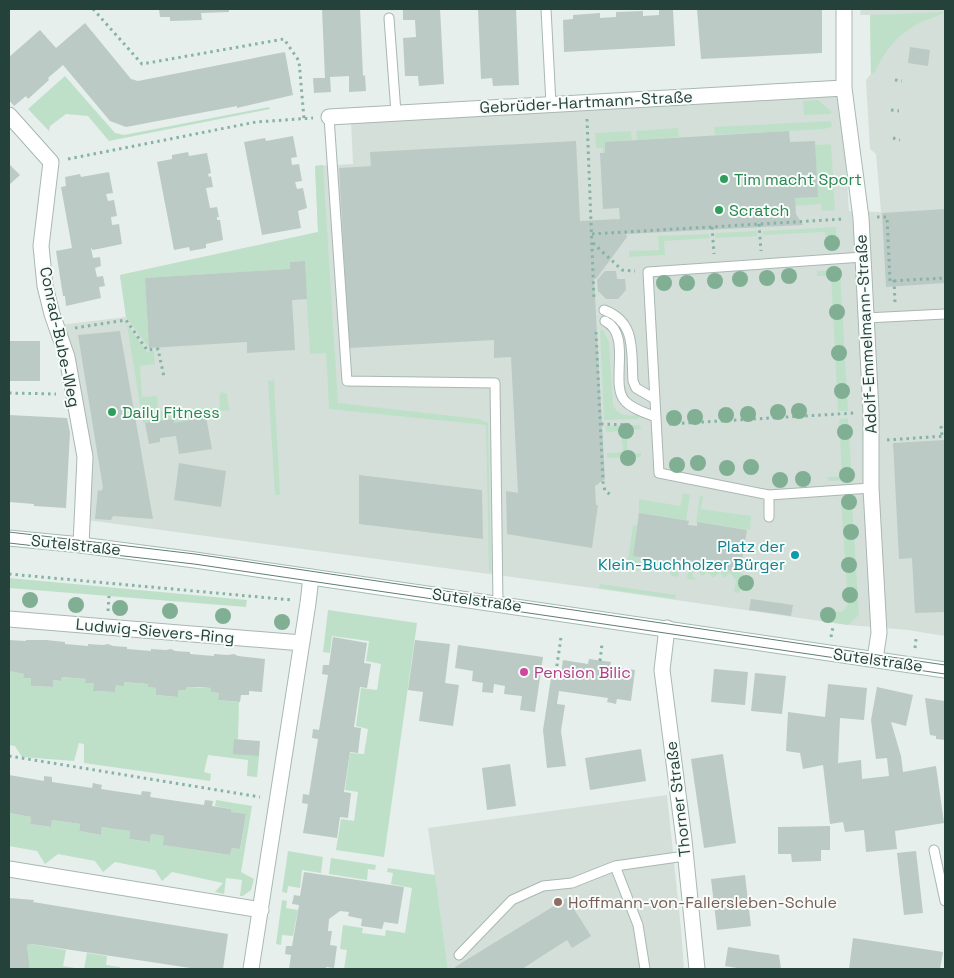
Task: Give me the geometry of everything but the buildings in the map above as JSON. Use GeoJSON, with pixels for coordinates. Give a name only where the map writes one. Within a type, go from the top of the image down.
{"type":"FeatureCollection","features":[{"type":"Feature","properties":{"kind":"street","name":"Adolf-Emmelmann-Straße"},"geometry":{"type":"LineString","coordinates":[[844,9],[844,88],[861,218],[871,412],[871,488],[879,633],[874,659]]}},
{"type":"Feature","properties":{"kind":"street","name":"Gebrüder-Hartmann-Straße"},"geometry":{"type":"LineString","coordinates":[[329,117],[844,88]]}},
{"type":"Feature","properties":{"kind":"street"},"geometry":{"type":"LineString","coordinates":[[9,114],[51,162]]}},
{"type":"Feature","properties":{"kind":"street","name":"Conrad-Bube-Weg"},"geometry":{"type":"LineString","coordinates":[[51,162],[41,246],[45,286],[66,357],[85,457],[81,545]]}},
{"type":"Feature","properties":{"kind":"street","name":"Sutelstraße"},"geometry":{"type":"LineString","coordinates":[[9,538],[81,545],[498,603],[945,670]]}},
{"type":"Feature","properties":{"kind":"street"},"geometry":{"type":"LineString","coordinates":[[251,969],[311,577]]}},
{"type":"Feature","properties":{"kind":"street","name":"Ludwig-Sievers-Ring"},"geometry":{"type":"LineString","coordinates":[[9,619],[302,642]]}},
{"type":"Feature","properties":{"kind":"street","name":"Thorner Straße"},"geometry":{"type":"LineString","coordinates":[[667,628],[662,670],[697,969]]}},
{"type":"Feature","properties":{"kind":"street"},"geometry":{"type":"LineString","coordinates":[[9,869],[261,910]]}},
{"type":"Feature","properties":{"kind":"lane"},"geometry":{"type":"LineString","coordinates":[[546,9],[551,104]]}},
{"type":"Feature","properties":{"kind":"lane"},"geometry":{"type":"LineString","coordinates":[[389,18],[396,113]]}},
{"type":"Feature","properties":{"kind":"lane"},"geometry":{"type":"LineString","coordinates":[[329,117],[347,381],[495,383],[498,603]]}},
{"type":"Feature","properties":{"kind":"lane"},"geometry":{"type":"LineString","coordinates":[[863,257],[648,272],[659,473],[769,495],[871,488]]}},
{"type":"Feature","properties":{"kind":"lane"},"geometry":{"type":"LineString","coordinates":[[604,310],[620,318],[626,326],[630,335],[633,381],[636,388],[655,399]]}},
{"type":"Feature","properties":{"kind":"lane"},"geometry":{"type":"LineString","coordinates":[[866,318],[945,314]]}},
{"type":"Feature","properties":{"kind":"lane"},"geometry":{"type":"LineString","coordinates":[[605,321],[615,328],[619,340],[620,391],[624,400],[656,421]]}},
{"type":"Feature","properties":{"kind":"lane"},"geometry":{"type":"LineString","coordinates":[[769,495],[769,517]]}},
{"type":"Feature","properties":{"kind":"lane"},"geometry":{"type":"LineString","coordinates":[[934,850],[945,901]]}},
{"type":"Feature","properties":{"kind":"lane"},"geometry":{"type":"LineString","coordinates":[[459,955],[512,900],[543,886],[572,883],[615,866],[685,856]]}},
{"type":"Feature","properties":{"kind":"lane"},"geometry":{"type":"LineString","coordinates":[[615,866],[638,925],[645,969]]}},
{"type":"Feature","properties":{"kind":"path"},"geometry":{"type":"LineString","coordinates":[[94,9],[142,64],[284,39],[299,61],[304,119]]}},
{"type":"Feature","properties":{"kind":"path"},"geometry":{"type":"LineString","coordinates":[[895,80],[902,81]]}},
{"type":"Feature","properties":{"kind":"path"},"geometry":{"type":"LineString","coordinates":[[891,110],[899,111]]}},
{"type":"Feature","properties":{"kind":"path"},"geometry":{"type":"LineString","coordinates":[[51,162],[256,122],[329,117]]}},
{"type":"Feature","properties":{"kind":"path"},"geometry":{"type":"LineString","coordinates":[[893,138],[900,140]]}},
{"type":"Feature","properties":{"kind":"path"},"geometry":{"type":"LineString","coordinates":[[592,234],[887,217],[890,281],[945,278]]}},
{"type":"Feature","properties":{"kind":"path"},"geometry":{"type":"LineString","coordinates":[[759,224],[762,264]]}},
{"type":"Feature","properties":{"kind":"path"},"geometry":{"type":"LineString","coordinates":[[712,227],[715,267]]}},
{"type":"Feature","properties":{"kind":"path"},"geometry":{"type":"LineString","coordinates":[[593,243],[622,270],[648,272]]}},
{"type":"Feature","properties":{"kind":"path"},"geometry":{"type":"LineString","coordinates":[[894,280],[896,317]]}},
{"type":"Feature","properties":{"kind":"path"},"geometry":{"type":"LineString","coordinates":[[57,331],[126,320],[147,350],[158,349],[164,377]]}},
{"type":"Feature","properties":{"kind":"path"},"geometry":{"type":"LineString","coordinates":[[9,393],[73,394]]}},
{"type":"Feature","properties":{"kind":"path"},"geometry":{"type":"LineString","coordinates":[[601,424],[871,412]]}},
{"type":"Feature","properties":{"kind":"path"},"geometry":{"type":"LineString","coordinates":[[887,440],[930,439],[943,436],[941,426]]}},
{"type":"Feature","properties":{"kind":"path"},"geometry":{"type":"LineString","coordinates":[[9,574],[308,603]]}},
{"type":"Feature","properties":{"kind":"path"},"geometry":{"type":"LineString","coordinates":[[556,679],[561,637]]}},
{"type":"Feature","properties":{"kind":"path"},"geometry":{"type":"LineString","coordinates":[[600,661],[602,644]]}},
{"type":"Feature","properties":{"kind":"path"},"geometry":{"type":"LineString","coordinates":[[9,756],[278,799]]}},
{"type":"Feature","properties":{"kind":"shaded area"},"geometry":{"type":"Polygon","coordinates":[[[861,9],[945,9],[945,636],[908,630],[848,625],[593,588],[87,520],[60,325],[126,317],[120,275],[318,232],[315,166],[353,164],[351,120],[841,94],[849,211],[881,212],[876,154],[870,149],[866,80],[871,74],[870,15],[860,15],[861,9]]]}},
{"type":"Feature","properties":{"kind":"shaded area","name":"Hoffmann-von-Fallersleben-Schule"},"geometry":{"type":"Polygon","coordinates":[[[667,795],[684,969],[448,969],[428,828],[667,795]]]}},
{"type":"Feature","properties":{"kind":"green space"},"geometry":{"type":"Polygon","coordinates":[[[945,12],[907,30],[894,42],[883,56],[875,72],[871,74],[870,15],[945,12]]]}},
{"type":"Feature","properties":{"kind":"green space"},"geometry":{"type":"Polygon","coordinates":[[[65,76],[115,133],[124,135],[269,107],[270,109],[109,141],[88,116],[66,114],[50,126],[49,131],[28,109],[65,76]]]}},
{"type":"Feature","properties":{"kind":"green space"},"geometry":{"type":"Polygon","coordinates":[[[818,100],[831,111],[831,114],[804,115],[803,101],[818,100]]]}},
{"type":"Feature","properties":{"kind":"green space"},"geometry":{"type":"Polygon","coordinates":[[[831,121],[832,127],[824,129],[715,135],[714,127],[831,121]]]}},
{"type":"Feature","properties":{"kind":"green space"},"geometry":{"type":"Polygon","coordinates":[[[678,128],[679,137],[637,140],[636,131],[678,128]]]}},
{"type":"Feature","properties":{"kind":"green space"},"geometry":{"type":"Polygon","coordinates":[[[631,131],[632,140],[605,142],[605,153],[603,153],[603,148],[596,148],[595,133],[631,131]]]}},
{"type":"Feature","properties":{"kind":"green space"},"geometry":{"type":"Polygon","coordinates":[[[831,144],[835,210],[822,211],[821,204],[795,206],[795,198],[818,197],[815,145],[831,144]]]}},
{"type":"Feature","properties":{"kind":"green space"},"geometry":{"type":"Polygon","coordinates":[[[323,165],[338,403],[479,419],[488,423],[491,571],[489,571],[486,425],[329,409],[326,353],[310,354],[304,261],[290,262],[290,269],[145,278],[149,348],[126,317],[120,275],[318,232],[315,166],[323,165]]]}},
{"type":"Feature","properties":{"kind":"green space"},"geometry":{"type":"Polygon","coordinates":[[[836,227],[837,245],[827,246],[825,232],[763,235],[763,231],[836,227]]]}},
{"type":"Feature","properties":{"kind":"green space"},"geometry":{"type":"Polygon","coordinates":[[[757,231],[757,236],[715,238],[715,233],[757,231]]]}},
{"type":"Feature","properties":{"kind":"green space"},"geometry":{"type":"Polygon","coordinates":[[[709,234],[710,238],[664,241],[665,255],[629,257],[629,251],[659,250],[658,236],[709,234]]]}},
{"type":"Feature","properties":{"kind":"green space"},"geometry":{"type":"Polygon","coordinates":[[[840,270],[848,411],[838,411],[831,276],[817,276],[817,271],[840,270]]]}},
{"type":"Feature","properties":{"kind":"green space"},"geometry":{"type":"Polygon","coordinates":[[[127,325],[147,352],[154,351],[155,364],[140,366],[142,397],[157,396],[158,411],[220,408],[219,396],[221,392],[227,394],[229,410],[214,412],[214,414],[206,415],[206,417],[174,423],[174,420],[143,423],[127,325]]]}},
{"type":"Feature","properties":{"kind":"green space"},"geometry":{"type":"Polygon","coordinates":[[[600,330],[603,330],[609,342],[613,405],[620,413],[638,415],[639,419],[604,420],[600,330]]]}},
{"type":"Feature","properties":{"kind":"green space"},"geometry":{"type":"Polygon","coordinates":[[[274,380],[280,495],[275,495],[268,381],[274,380]]]}},
{"type":"Feature","properties":{"kind":"green space"},"geometry":{"type":"Polygon","coordinates":[[[848,418],[852,480],[829,481],[828,477],[842,476],[839,419],[848,418]]]}},
{"type":"Feature","properties":{"kind":"green space"},"geometry":{"type":"Polygon","coordinates":[[[640,425],[641,429],[626,431],[628,454],[641,453],[641,457],[607,458],[607,453],[623,452],[621,431],[606,432],[605,426],[640,425]]]}},
{"type":"Feature","properties":{"kind":"green space"},"geometry":{"type":"Polygon","coordinates":[[[683,493],[690,495],[686,521],[639,513],[639,499],[680,506],[683,493]]]}},
{"type":"Feature","properties":{"kind":"green space"},"geometry":{"type":"Polygon","coordinates":[[[700,496],[703,496],[701,509],[751,516],[750,530],[696,522],[700,496]]]}},
{"type":"Feature","properties":{"kind":"green space"},"geometry":{"type":"Polygon","coordinates":[[[852,501],[859,615],[848,625],[821,621],[822,610],[842,612],[848,604],[841,502],[852,501]]]}},
{"type":"Feature","properties":{"kind":"green space"},"geometry":{"type":"Polygon","coordinates":[[[633,525],[637,526],[633,556],[680,563],[678,577],[672,576],[664,564],[657,569],[653,564],[647,568],[642,562],[636,566],[640,571],[627,567],[633,525]]]}},
{"type":"Feature","properties":{"kind":"green space"},"geometry":{"type":"Polygon","coordinates":[[[689,565],[743,573],[740,593],[734,592],[736,581],[730,573],[724,578],[720,572],[713,578],[708,572],[702,576],[697,570],[692,574],[696,580],[687,579],[689,565]]]}},
{"type":"Feature","properties":{"kind":"green space"},"geometry":{"type":"Polygon","coordinates":[[[9,578],[247,600],[246,607],[9,588],[9,578]]]}},
{"type":"Feature","properties":{"kind":"green space"},"geometry":{"type":"Polygon","coordinates":[[[600,584],[676,595],[675,599],[599,588],[600,584]]]}},
{"type":"Feature","properties":{"kind":"green space"},"geometry":{"type":"Polygon","coordinates":[[[328,610],[417,623],[384,857],[336,850],[341,819],[354,821],[358,792],[345,790],[350,753],[364,754],[368,729],[356,726],[361,688],[377,690],[381,664],[366,661],[369,641],[332,636],[330,653],[323,652],[328,610]]]}},
{"type":"Feature","properties":{"kind":"green space"},"geometry":{"type":"Polygon","coordinates":[[[9,671],[24,674],[23,678],[31,678],[31,686],[52,687],[53,680],[61,681],[62,677],[86,679],[86,683],[94,683],[94,691],[115,692],[116,685],[124,685],[124,682],[148,684],[148,687],[156,688],[156,695],[178,697],[178,690],[186,690],[187,687],[211,688],[211,692],[219,693],[218,700],[239,702],[238,739],[234,739],[259,756],[257,777],[247,776],[248,760],[208,755],[204,772],[211,774],[210,781],[84,763],[84,744],[79,743],[74,761],[22,757],[15,746],[9,745],[9,671]]]}},
{"type":"Feature","properties":{"kind":"green space"},"geometry":{"type":"Polygon","coordinates":[[[216,800],[252,806],[241,872],[254,879],[251,890],[243,896],[240,896],[242,880],[226,878],[224,894],[215,892],[223,883],[172,872],[162,881],[155,870],[115,862],[103,872],[95,861],[58,854],[45,864],[37,851],[9,846],[9,813],[31,817],[30,824],[51,827],[52,820],[80,824],[79,831],[101,835],[102,827],[130,831],[129,839],[150,842],[151,834],[164,836],[164,845],[230,855],[232,848],[240,849],[246,815],[231,812],[231,809],[215,806],[216,800]]]}},
{"type":"Feature","properties":{"kind":"green space"},"geometry":{"type":"Polygon","coordinates":[[[288,851],[323,857],[321,873],[302,870],[300,888],[288,886],[287,893],[282,892],[288,851]]]}},
{"type":"Feature","properties":{"kind":"green space"},"geometry":{"type":"Polygon","coordinates":[[[331,858],[376,865],[375,870],[368,869],[367,880],[329,874],[331,858]]]}},
{"type":"Feature","properties":{"kind":"green space"},"geometry":{"type":"Polygon","coordinates":[[[388,868],[435,875],[448,969],[344,969],[347,950],[340,949],[343,925],[363,928],[362,933],[385,936],[386,930],[405,933],[412,888],[391,884],[393,873],[387,872],[388,868]]]}},
{"type":"Feature","properties":{"kind":"green space"},"geometry":{"type":"Polygon","coordinates":[[[282,900],[287,901],[286,908],[298,910],[293,936],[282,935],[281,945],[276,944],[282,900]]]}},
{"type":"Feature","properties":{"kind":"green space"},"geometry":{"type":"Polygon","coordinates":[[[32,944],[66,950],[63,966],[81,969],[30,969],[27,945],[32,944]]]}},
{"type":"Feature","properties":{"kind":"green space"},"geometry":{"type":"Polygon","coordinates":[[[87,953],[107,956],[106,965],[120,967],[120,969],[84,969],[87,953]]]}},
{"type":"Feature","properties":{"kind":"tram line"},"geometry":{"type":"LineString","coordinates":[[9,532],[195,554],[945,665]]}},
{"type":"Feature","properties":{"kind":"tram line"},"geometry":{"type":"LineString","coordinates":[[9,543],[194,564],[945,674]]}},
{"type":"Feature","properties":{"kind":"place","name":"Tim macht Sport"},"geometry":{"type":"Point","coordinates":[724,179]}},
{"type":"Feature","properties":{"kind":"place","name":"Scratch"},"geometry":{"type":"Point","coordinates":[719,210]}},
{"type":"Feature","properties":{"kind":"place","name":"Daily Fitness"},"geometry":{"type":"Point","coordinates":[112,412]}},
{"type":"Feature","properties":{"kind":"place","name":"Platz der Klein-Buchholzer Bürger"},"geometry":{"type":"Point","coordinates":[795,555]}},
{"type":"Feature","properties":{"kind":"place","name":"Pension Bilic"},"geometry":{"type":"Point","coordinates":[524,672]}},
{"type":"Feature","properties":{"kind":"place","name":"Hoffmann-von-Fallersleben-Schule"},"geometry":{"type":"Point","coordinates":[558,902]}}]}
